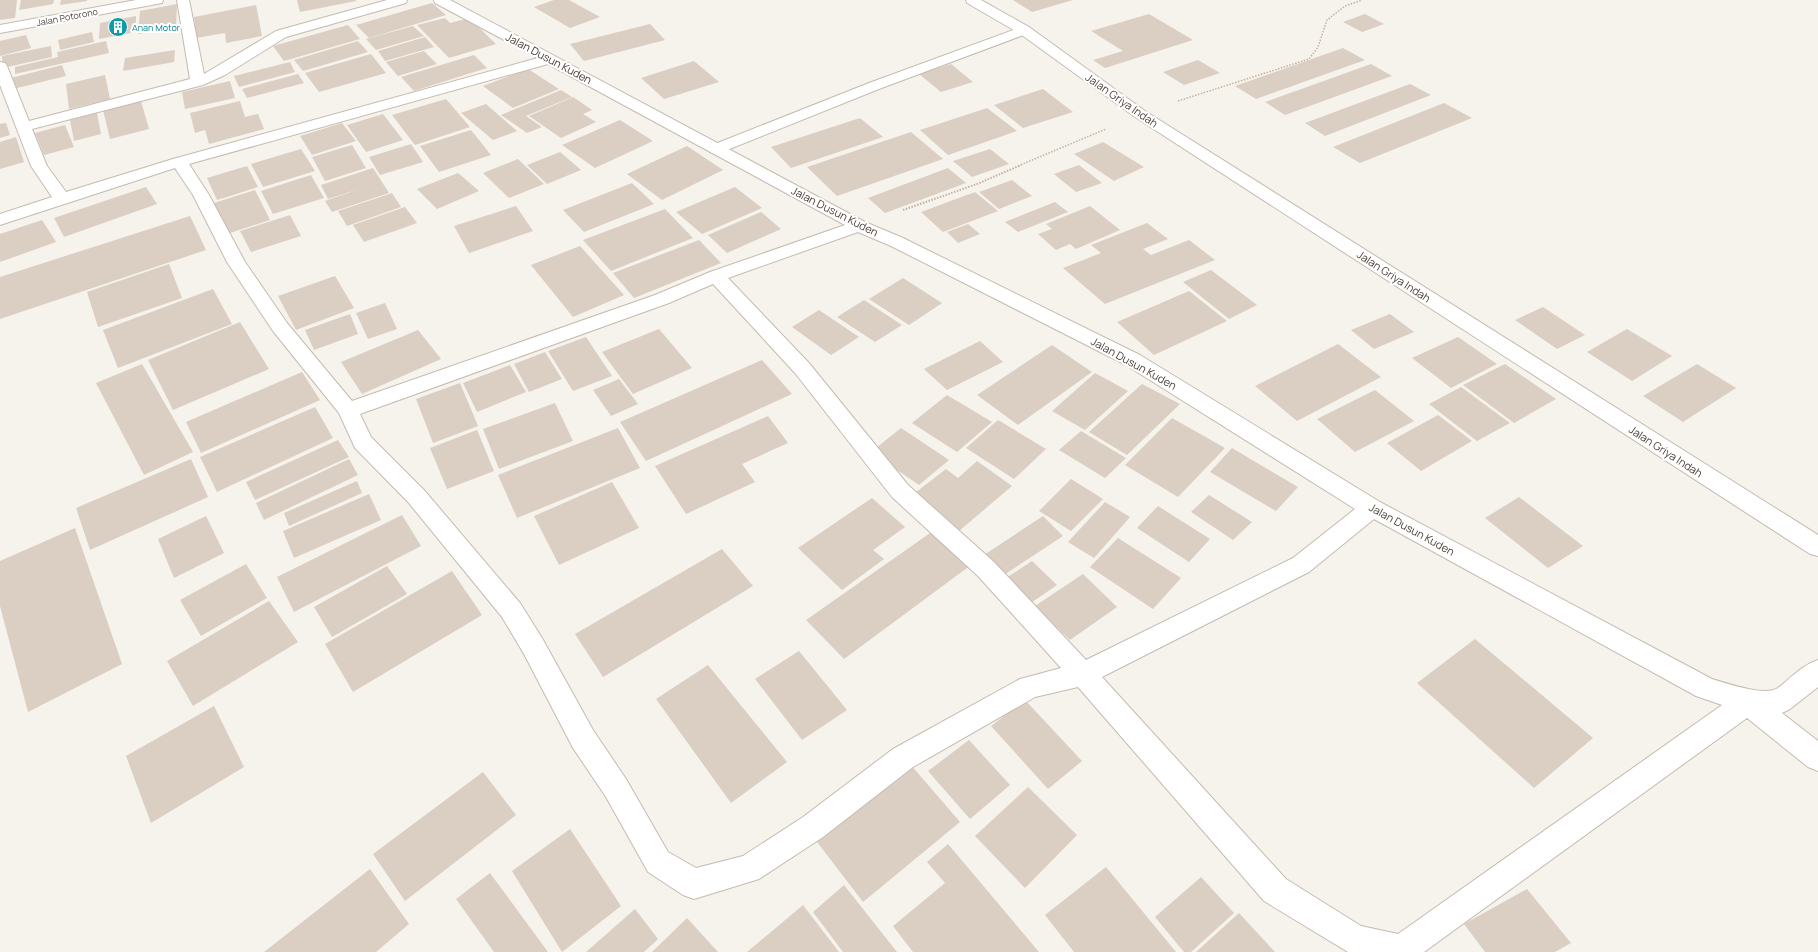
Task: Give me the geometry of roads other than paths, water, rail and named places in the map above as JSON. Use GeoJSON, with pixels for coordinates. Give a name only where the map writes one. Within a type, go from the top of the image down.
{"type":"FeatureCollection","features":[{"type":"Feature","properties":{"kind":"street","name":"Jalan Potorono"},"geometry":{"type":"LineString","coordinates":[[0,30],[157,0]]}},
{"type":"Feature","properties":{"kind":"street"},"geometry":{"type":"LineString","coordinates":[[183,0],[198,82]]}},
{"type":"Feature","properties":{"kind":"street"},"geometry":{"type":"LineString","coordinates":[[24,127],[198,82],[224,70],[264,43],[281,34],[402,0]]}},
{"type":"Feature","properties":{"kind":"street","name":"Jalan Dusun Kuden"},"geometry":{"type":"LineString","coordinates":[[440,0],[858,226],[897,242],[1133,360],[1372,508],[1705,688],[1748,702],[1780,701],[1818,671]]}},
{"type":"Feature","properties":{"kind":"street","name":"Jalan Griya Indah"},"geometry":{"type":"LineString","coordinates":[[972,0],[1024,30],[1140,114],[1818,547]]}},
{"type":"Feature","properties":{"kind":"street"},"geometry":{"type":"LineString","coordinates":[[716,149],[881,83],[1024,30]]}},
{"type":"Feature","properties":{"kind":"street"},"geometry":{"type":"LineString","coordinates":[[0,220],[179,162],[551,60]]}},
{"type":"Feature","properties":{"kind":"street"},"geometry":{"type":"LineString","coordinates":[[0,66],[39,166],[62,199]]}},
{"type":"Feature","properties":{"kind":"street"},"geometry":{"type":"LineString","coordinates":[[179,162],[201,194],[236,262],[280,327],[348,410],[363,442],[416,496],[511,610],[533,646],[583,739],[616,788],[658,862],[694,884],[750,869],[813,826],[903,758],[1029,687],[1083,674],[1301,565],[1372,508]]}},
{"type":"Feature","properties":{"kind":"street"},"geometry":{"type":"LineString","coordinates":[[348,410],[662,299],[716,276],[858,226]]}},
{"type":"Feature","properties":{"kind":"street"},"geometry":{"type":"LineString","coordinates":[[716,276],[802,368],[900,492],[986,569],[1083,674],[1275,890],[1356,940],[1401,950],[1748,702],[1818,758]]}},
{"type":"Feature","properties":{"kind":"place","name":"Anan Motor"},"geometry":{"type":"Point","coordinates":[118,27]}}]}
